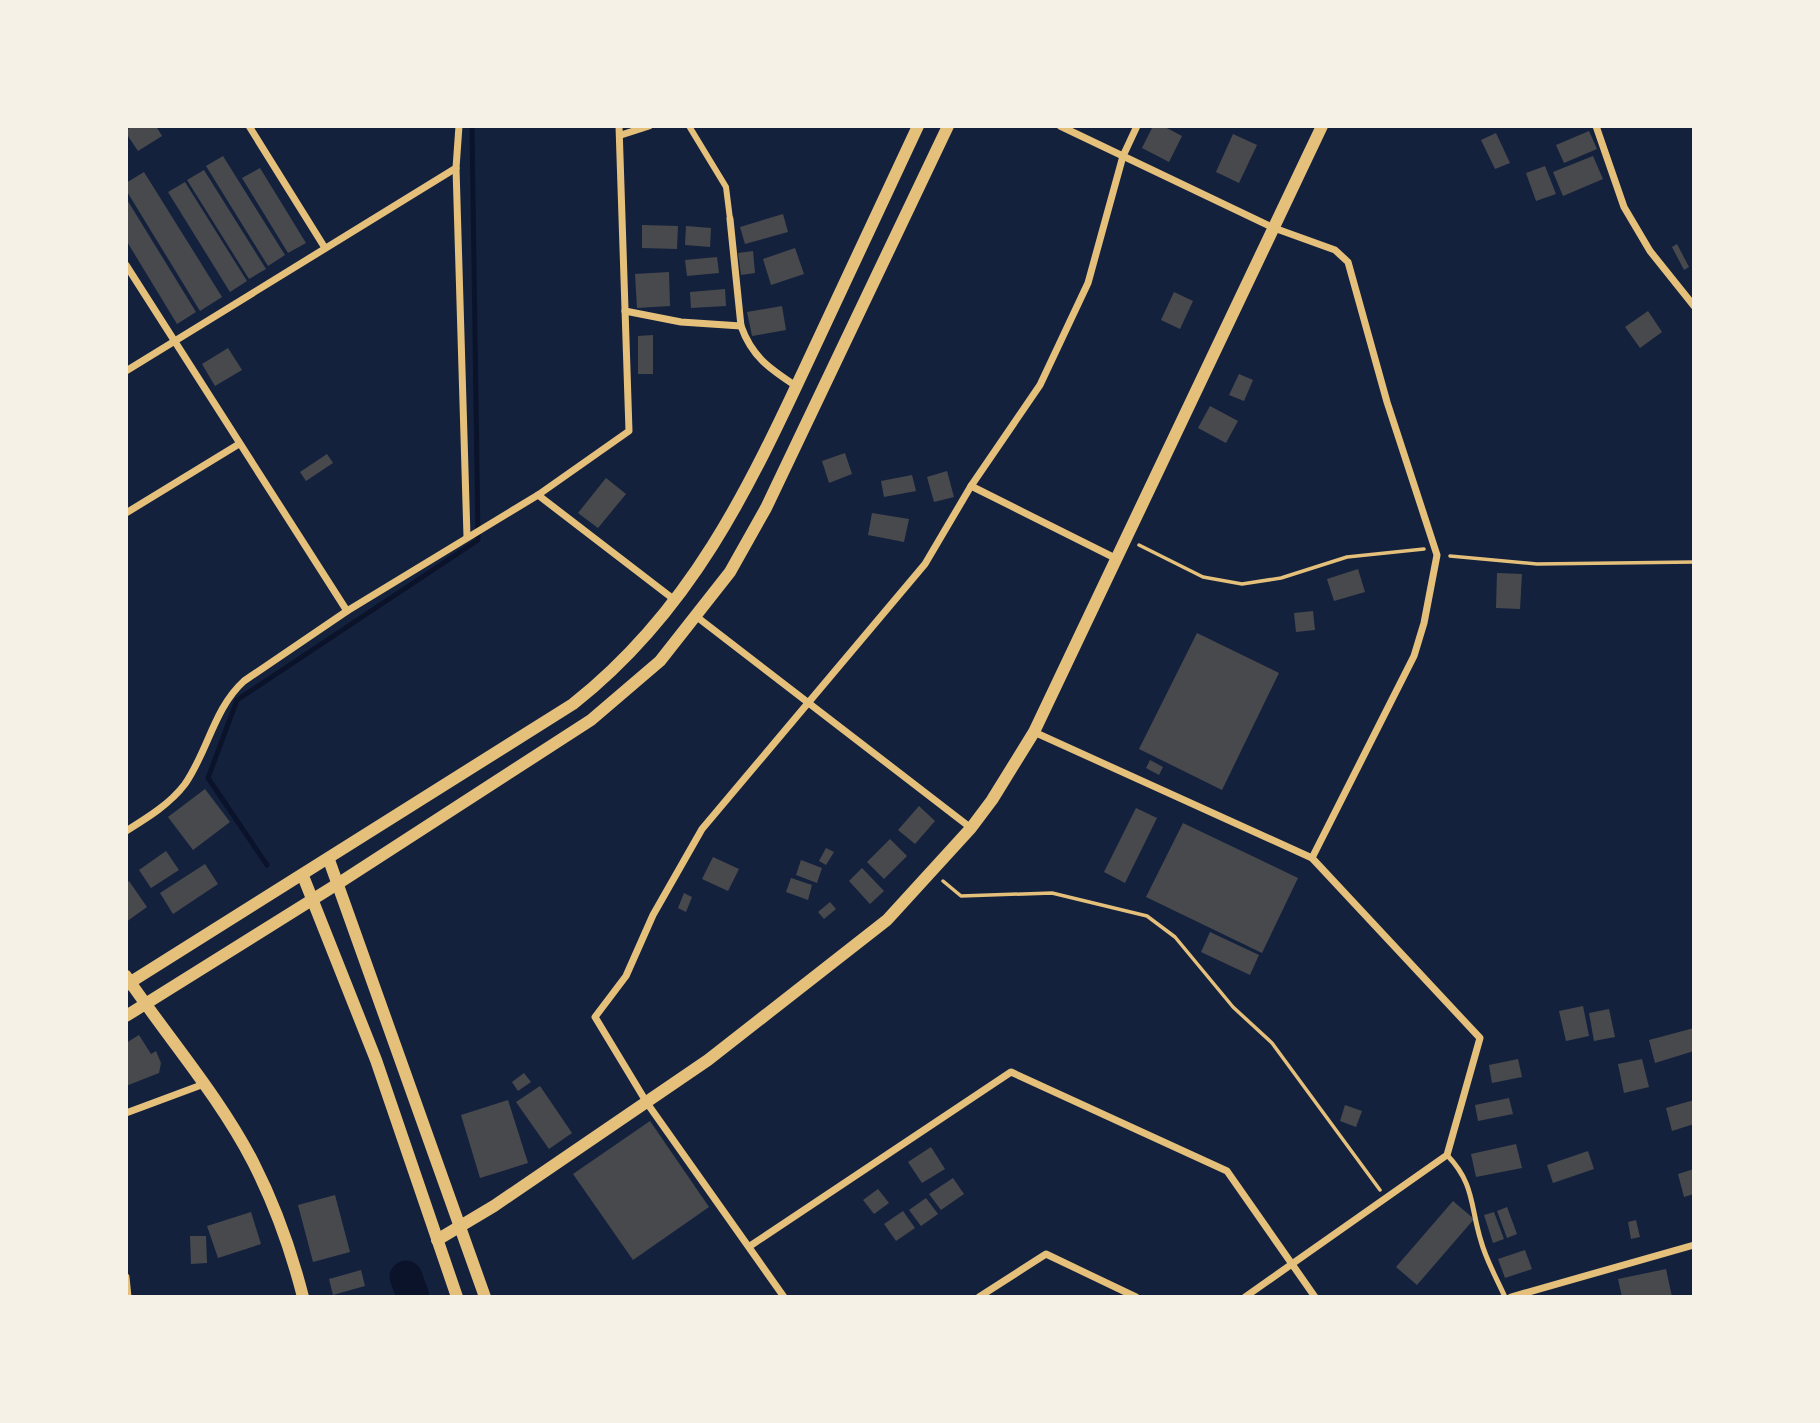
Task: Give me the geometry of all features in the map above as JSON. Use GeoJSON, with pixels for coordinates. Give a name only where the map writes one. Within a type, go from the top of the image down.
{"type":"FeatureCollection","features":[{"type":"Feature","properties":{"kind":"street"},"geometry":{"type":"LineString","coordinates":[[249,126],[325,248]]}},
{"type":"Feature","properties":{"kind":"street"},"geometry":{"type":"LineString","coordinates":[[458,126],[456,168],[467,537]]}},
{"type":"Feature","properties":{"kind":"street"},"geometry":{"type":"LineString","coordinates":[[126,831],[173,799],[186,782],[232,692],[347,611],[538,495],[629,431],[620,130],[649,126]]}},
{"type":"Feature","properties":{"kind":"street"},"geometry":{"type":"LineString","coordinates":[[689,126],[726,187],[741,326],[753,352],[765,367],[796,386]]}},
{"type":"Feature","properties":{"kind":"street"},"geometry":{"type":"LineString","coordinates":[[303,1297],[292,1254],[252,1160],[204,1084],[127,981],[329,860],[573,704],[609,676],[676,601],[744,495],[918,126]]}},
{"type":"Feature","properties":{"kind":"street"},"geometry":{"type":"LineString","coordinates":[[126,1016],[313,900],[591,720],[660,661],[730,572],[766,508],[948,126]]}},
{"type":"Feature","properties":{"kind":"street"},"geometry":{"type":"LineString","coordinates":[[1060,126],[1275,228],[1335,250],[1348,262],[1387,402],[1436,552],[1424,623],[1414,656],[1312,858]]}},
{"type":"Feature","properties":{"kind":"street"},"geometry":{"type":"LineString","coordinates":[[784,1297],[750,1245],[647,1103],[595,1017],[626,976],[653,915],[702,830],[925,564],[971,486],[1040,385],[1088,284],[1123,156],[1138,126]]}},
{"type":"Feature","properties":{"kind":"street"},"geometry":{"type":"LineString","coordinates":[[437,1240],[460,1228],[708,1060],[887,920],[933,874],[971,828],[992,800],[1034,732],[1322,126]]}},
{"type":"Feature","properties":{"kind":"street"},"geometry":{"type":"LineString","coordinates":[[1597,126],[1624,207],[1650,251],[1694,306]]}},
{"type":"Feature","properties":{"kind":"street"},"geometry":{"type":"LineString","coordinates":[[126,370],[456,168]]}},
{"type":"Feature","properties":{"kind":"street"},"geometry":{"type":"LineString","coordinates":[[126,265],[347,611]]}},
{"type":"Feature","properties":{"kind":"street"},"geometry":{"type":"LineString","coordinates":[[625,311],[681,322],[741,326]]}},
{"type":"Feature","properties":{"kind":"street"},"geometry":{"type":"LineString","coordinates":[[126,513],[239,444]]}},
{"type":"Feature","properties":{"kind":"street"},"geometry":{"type":"LineString","coordinates":[[971,486],[1115,558]]}},
{"type":"Feature","properties":{"kind":"street"},"geometry":{"type":"LineString","coordinates":[[538,495],[676,601]]}},
{"type":"Feature","properties":{"kind":"street"},"geometry":{"type":"LineString","coordinates":[[697,617],[971,828]]}},
{"type":"Feature","properties":{"kind":"street"},"geometry":{"type":"LineString","coordinates":[[1034,732],[1312,858],[1480,1038],[1447,1155],[1245,1297]]}},
{"type":"Feature","properties":{"kind":"street"},"geometry":{"type":"LineString","coordinates":[[329,860],[485,1297]]}},
{"type":"Feature","properties":{"kind":"street"},"geometry":{"type":"LineString","coordinates":[[303,876],[376,1060],[457,1297]]}},
{"type":"Feature","properties":{"kind":"street"},"geometry":{"type":"LineString","coordinates":[[750,1245],[1011,1073],[1227,1171],[1315,1297]]}},
{"type":"Feature","properties":{"kind":"street"},"geometry":{"type":"LineString","coordinates":[[126,1113],[204,1084]]}},
{"type":"Feature","properties":{"kind":"street"},"geometry":{"type":"LineString","coordinates":[[1511,1297],[1694,1245]]}},
{"type":"Feature","properties":{"kind":"street"},"geometry":{"type":"LineString","coordinates":[[979,1297],[1046,1254],[1136,1297]]}},
{"type":"Feature","properties":{"kind":"street"},"geometry":{"type":"LineString","coordinates":[[126,1277],[128,1297]]}},
{"type":"Feature","properties":{"kind":"lane"},"geometry":{"type":"LineString","coordinates":[[1447,1155],[1460,1168],[1472,1195],[1480,1241],[1505,1297]]}},
{"type":"Feature","properties":{"kind":"path"},"geometry":{"type":"LineString","coordinates":[[1125,537],[1203,577],[1242,583],[1281,578],[1347,557],[1436,552],[1537,564],[1694,562]]}},
{"type":"Feature","properties":{"kind":"path"},"geometry":{"type":"LineString","coordinates":[[933,874],[961,896],[1052,893],[1147,916],[1175,937],[1233,1007],[1272,1043],[1385,1197]]}},
{"type":"Feature","properties":{"kind":"building"},"geometry":{"type":"Polygon","coordinates":[[[130,126],[156,126],[162,136],[138,151],[126,133],[130,126]]]}},
{"type":"Feature","properties":{"kind":"building"},"geometry":{"type":"Polygon","coordinates":[[[1153,126],[1163,126],[1182,136],[1169,162],[1142,148],[1153,126]]]}},
{"type":"Feature","properties":{"kind":"building"},"geometry":{"type":"Polygon","coordinates":[[[1589,131],[1597,149],[1564,163],[1556,145],[1589,131]]]}},
{"type":"Feature","properties":{"kind":"building"},"geometry":{"type":"Polygon","coordinates":[[[1496,133],[1510,163],[1495,169],[1481,140],[1496,133]]]}},
{"type":"Feature","properties":{"kind":"building"},"geometry":{"type":"Polygon","coordinates":[[[1233,134],[1257,145],[1239,183],[1216,172],[1233,134]]]}},
{"type":"Feature","properties":{"kind":"building"},"geometry":{"type":"Polygon","coordinates":[[[223,156],[285,255],[268,266],[206,166],[223,156]]]}},
{"type":"Feature","properties":{"kind":"building"},"geometry":{"type":"Polygon","coordinates":[[[1593,156],[1603,179],[1563,196],[1553,172],[1593,156]]]}},
{"type":"Feature","properties":{"kind":"building"},"geometry":{"type":"Polygon","coordinates":[[[1545,166],[1556,194],[1536,201],[1526,173],[1545,166]]]}},
{"type":"Feature","properties":{"kind":"building"},"geometry":{"type":"Polygon","coordinates":[[[260,168],[306,243],[288,253],[242,178],[260,168]]]}},
{"type":"Feature","properties":{"kind":"building"},"geometry":{"type":"Polygon","coordinates":[[[204,170],[266,269],[249,279],[187,180],[204,170]]]}},
{"type":"Feature","properties":{"kind":"building"},"geometry":{"type":"Polygon","coordinates":[[[144,172],[222,297],[200,311],[126,190],[126,183],[144,172]]]}},
{"type":"Feature","properties":{"kind":"building"},"geometry":{"type":"Polygon","coordinates":[[[185,182],[247,281],[230,292],[168,192],[185,182]]]}},
{"type":"Feature","properties":{"kind":"building"},"geometry":{"type":"Polygon","coordinates":[[[126,198],[196,312],[177,324],[126,240],[126,198]]]}},
{"type":"Feature","properties":{"kind":"building"},"geometry":{"type":"Polygon","coordinates":[[[783,214],[788,232],[745,244],[740,227],[783,214]]]}},
{"type":"Feature","properties":{"kind":"building"},"geometry":{"type":"Polygon","coordinates":[[[642,225],[678,226],[677,249],[642,248],[642,225]]]}},
{"type":"Feature","properties":{"kind":"building"},"geometry":{"type":"Polygon","coordinates":[[[686,226],[711,228],[710,247],[685,245],[686,226]]]}},
{"type":"Feature","properties":{"kind":"building"},"geometry":{"type":"Polygon","coordinates":[[[1677,244],[1689,267],[1684,270],[1672,247],[1677,244]]]}},
{"type":"Feature","properties":{"kind":"building"},"geometry":{"type":"Polygon","coordinates":[[[795,248],[804,274],[771,285],[763,259],[795,248]]]}},
{"type":"Feature","properties":{"kind":"building"},"geometry":{"type":"Polygon","coordinates":[[[753,251],[755,273],[741,275],[738,253],[753,251]]]}},
{"type":"Feature","properties":{"kind":"building"},"geometry":{"type":"Polygon","coordinates":[[[717,257],[719,273],[687,276],[685,260],[717,257]]]}},
{"type":"Feature","properties":{"kind":"building"},"geometry":{"type":"Polygon","coordinates":[[[669,272],[670,306],[637,308],[635,274],[669,272]]]}},
{"type":"Feature","properties":{"kind":"building"},"geometry":{"type":"Polygon","coordinates":[[[725,289],[726,306],[691,308],[690,292],[725,289]]]}},
{"type":"Feature","properties":{"kind":"building"},"geometry":{"type":"Polygon","coordinates":[[[1174,292],[1193,301],[1180,329],[1161,320],[1174,292]]]}},
{"type":"Feature","properties":{"kind":"building"},"geometry":{"type":"Polygon","coordinates":[[[782,306],[786,330],[752,336],[747,312],[782,306]]]}},
{"type":"Feature","properties":{"kind":"building"},"geometry":{"type":"Polygon","coordinates":[[[1648,311],[1662,332],[1640,348],[1625,327],[1648,311]]]}},
{"type":"Feature","properties":{"kind":"building"},"geometry":{"type":"Polygon","coordinates":[[[653,335],[653,374],[638,374],[638,336],[653,335]]]}},
{"type":"Feature","properties":{"kind":"building"},"geometry":{"type":"Polygon","coordinates":[[[228,348],[242,370],[215,386],[202,364],[228,348]]]}},
{"type":"Feature","properties":{"kind":"building"},"geometry":{"type":"Polygon","coordinates":[[[1239,374],[1253,380],[1244,401],[1229,395],[1239,374]]]}},
{"type":"Feature","properties":{"kind":"building"},"geometry":{"type":"Polygon","coordinates":[[[1210,406],[1238,421],[1226,443],[1198,428],[1210,406]]]}},
{"type":"Feature","properties":{"kind":"building"},"geometry":{"type":"Polygon","coordinates":[[[845,453],[852,474],[829,483],[822,461],[845,453]]]}},
{"type":"Feature","properties":{"kind":"building"},"geometry":{"type":"Polygon","coordinates":[[[327,454],[333,463],[306,481],[300,472],[327,454]]]}},
{"type":"Feature","properties":{"kind":"building"},"geometry":{"type":"Polygon","coordinates":[[[947,471],[954,497],[934,502],[927,477],[947,471]]]}},
{"type":"Feature","properties":{"kind":"building"},"geometry":{"type":"Polygon","coordinates":[[[912,475],[916,491],[884,497],[881,481],[912,475]]]}},
{"type":"Feature","properties":{"kind":"building"},"geometry":{"type":"Polygon","coordinates":[[[606,478],[626,494],[598,528],[578,513],[606,478]]]}},
{"type":"Feature","properties":{"kind":"building"},"geometry":{"type":"Polygon","coordinates":[[[872,513],[909,519],[904,542],[868,535],[872,513]]]}},
{"type":"Feature","properties":{"kind":"building"},"geometry":{"type":"Polygon","coordinates":[[[1358,569],[1365,592],[1334,601],[1327,579],[1358,569]]]}},
{"type":"Feature","properties":{"kind":"building"},"geometry":{"type":"Polygon","coordinates":[[[1497,573],[1522,574],[1520,609],[1496,608],[1497,573]]]}},
{"type":"Feature","properties":{"kind":"building"},"geometry":{"type":"Polygon","coordinates":[[[1313,611],[1315,630],[1296,632],[1294,613],[1313,611]]]}},
{"type":"Feature","properties":{"kind":"building"},"geometry":{"type":"Polygon","coordinates":[[[1197,633],[1279,673],[1222,790],[1139,749],[1197,633]]]}},
{"type":"Feature","properties":{"kind":"building"},"geometry":{"type":"Polygon","coordinates":[[[1150,760],[1163,767],[1159,775],[1146,768],[1150,760]]]}},
{"type":"Feature","properties":{"kind":"building"},"geometry":{"type":"Polygon","coordinates":[[[205,789],[230,822],[193,850],[168,817],[205,789]]]}},
{"type":"Feature","properties":{"kind":"building"},"geometry":{"type":"Polygon","coordinates":[[[919,806],[935,821],[915,844],[898,830],[919,806]]]}},
{"type":"Feature","properties":{"kind":"building"},"geometry":{"type":"Polygon","coordinates":[[[1136,808],[1157,818],[1125,883],[1104,872],[1136,808]]]}},
{"type":"Feature","properties":{"kind":"building"},"geometry":{"type":"Polygon","coordinates":[[[1183,823],[1298,878],[1262,953],[1146,897],[1183,823]]]}},
{"type":"Feature","properties":{"kind":"building"},"geometry":{"type":"Polygon","coordinates":[[[890,839],[907,856],[884,879],[867,862],[890,839]]]}},
{"type":"Feature","properties":{"kind":"building"},"geometry":{"type":"Polygon","coordinates":[[[826,848],[834,852],[826,865],[819,861],[826,848]]]}},
{"type":"Feature","properties":{"kind":"building"},"geometry":{"type":"Polygon","coordinates":[[[166,851],[179,870],[151,888],[139,870],[166,851]]]}},
{"type":"Feature","properties":{"kind":"building"},"geometry":{"type":"Polygon","coordinates":[[[713,857],[739,869],[728,891],[702,879],[713,857]]]}},
{"type":"Feature","properties":{"kind":"building"},"geometry":{"type":"Polygon","coordinates":[[[801,860],[822,868],[817,883],[796,875],[801,860]]]}},
{"type":"Feature","properties":{"kind":"building"},"geometry":{"type":"Polygon","coordinates":[[[205,864],[218,884],[173,914],[160,893],[205,864]]]}},
{"type":"Feature","properties":{"kind":"building"},"geometry":{"type":"Polygon","coordinates":[[[862,868],[884,891],[870,904],[849,881],[862,868]]]}},
{"type":"Feature","properties":{"kind":"building"},"geometry":{"type":"Polygon","coordinates":[[[791,878],[812,885],[808,900],[786,892],[791,878]]]}},
{"type":"Feature","properties":{"kind":"building"},"geometry":{"type":"Polygon","coordinates":[[[129,881],[147,907],[126,922],[126,884],[129,881]]]}},
{"type":"Feature","properties":{"kind":"building"},"geometry":{"type":"Polygon","coordinates":[[[684,893],[692,897],[686,912],[678,908],[684,893]]]}},
{"type":"Feature","properties":{"kind":"building"},"geometry":{"type":"Polygon","coordinates":[[[830,902],[836,909],[824,919],[818,912],[830,902]]]}},
{"type":"Feature","properties":{"kind":"building"},"geometry":{"type":"Polygon","coordinates":[[[1210,932],[1259,955],[1250,975],[1201,952],[1210,932]]]}},
{"type":"Feature","properties":{"kind":"building"},"geometry":{"type":"Polygon","coordinates":[[[1583,1006],[1589,1036],[1566,1041],[1559,1011],[1583,1006]]]}},
{"type":"Feature","properties":{"kind":"building"},"geometry":{"type":"Polygon","coordinates":[[[1609,1009],[1615,1037],[1594,1041],[1589,1013],[1609,1009]]]}},
{"type":"Feature","properties":{"kind":"building"},"geometry":{"type":"Polygon","coordinates":[[[1694,1028],[1694,1051],[1655,1063],[1649,1040],[1694,1028]]]}},
{"type":"Feature","properties":{"kind":"building"},"geometry":{"type":"Polygon","coordinates":[[[139,1035],[151,1054],[156,1051],[161,1063],[159,1073],[126,1086],[126,1043],[139,1035]]]}},
{"type":"Feature","properties":{"kind":"building"},"geometry":{"type":"Polygon","coordinates":[[[1518,1059],[1522,1077],[1492,1083],[1489,1065],[1518,1059]]]}},
{"type":"Feature","properties":{"kind":"building"},"geometry":{"type":"Polygon","coordinates":[[[1642,1059],[1649,1087],[1624,1093],[1618,1064],[1642,1059]]]}},
{"type":"Feature","properties":{"kind":"building"},"geometry":{"type":"Polygon","coordinates":[[[524,1073],[531,1082],[518,1091],[512,1082],[524,1073]]]}},
{"type":"Feature","properties":{"kind":"building"},"geometry":{"type":"Polygon","coordinates":[[[540,1086],[572,1133],[549,1149],[516,1102],[540,1086]]]}},
{"type":"Feature","properties":{"kind":"building"},"geometry":{"type":"Polygon","coordinates":[[[1509,1098],[1513,1114],[1478,1121],[1475,1105],[1509,1098]]]}},
{"type":"Feature","properties":{"kind":"building"},"geometry":{"type":"Polygon","coordinates":[[[508,1100],[528,1163],[480,1178],[461,1115],[508,1100]]]}},
{"type":"Feature","properties":{"kind":"building"},"geometry":{"type":"Polygon","coordinates":[[[1694,1100],[1694,1124],[1672,1131],[1666,1108],[1694,1100]]]}},
{"type":"Feature","properties":{"kind":"building"},"geometry":{"type":"Polygon","coordinates":[[[1345,1105],[1362,1111],[1356,1127],[1340,1121],[1345,1105]]]}},
{"type":"Feature","properties":{"kind":"building"},"geometry":{"type":"Polygon","coordinates":[[[650,1121],[709,1207],[633,1260],[573,1174],[650,1121]]]}},
{"type":"Feature","properties":{"kind":"building"},"geometry":{"type":"Polygon","coordinates":[[[1516,1144],[1522,1168],[1476,1177],[1471,1154],[1516,1144]]]}},
{"type":"Feature","properties":{"kind":"building"},"geometry":{"type":"Polygon","coordinates":[[[931,1147],[945,1169],[922,1183],[908,1162],[931,1147]]]}},
{"type":"Feature","properties":{"kind":"building"},"geometry":{"type":"Polygon","coordinates":[[[1588,1151],[1594,1169],[1553,1183],[1547,1165],[1588,1151]]]}},
{"type":"Feature","properties":{"kind":"building"},"geometry":{"type":"Polygon","coordinates":[[[1694,1169],[1694,1194],[1684,1197],[1678,1174],[1694,1169]]]}},
{"type":"Feature","properties":{"kind":"building"},"geometry":{"type":"Polygon","coordinates":[[[953,1178],[964,1194],[941,1210],[929,1194],[953,1178]]]}},
{"type":"Feature","properties":{"kind":"building"},"geometry":{"type":"Polygon","coordinates":[[[878,1189],[889,1203],[874,1214],[863,1200],[878,1189]]]}},
{"type":"Feature","properties":{"kind":"building"},"geometry":{"type":"Polygon","coordinates":[[[335,1195],[350,1252],[313,1262],[298,1205],[335,1195]]]}},
{"type":"Feature","properties":{"kind":"building"},"geometry":{"type":"Polygon","coordinates":[[[926,1198],[938,1214],[921,1226],[909,1210],[926,1198]]]}},
{"type":"Feature","properties":{"kind":"building"},"geometry":{"type":"Polygon","coordinates":[[[1453,1201],[1474,1219],[1417,1285],[1396,1267],[1453,1201]]]}},
{"type":"Feature","properties":{"kind":"building"},"geometry":{"type":"Polygon","coordinates":[[[1507,1207],[1517,1234],[1507,1238],[1497,1211],[1507,1207]]]}},
{"type":"Feature","properties":{"kind":"building"},"geometry":{"type":"Polygon","coordinates":[[[903,1211],[915,1228],[896,1241],[884,1224],[903,1211]]]}},
{"type":"Feature","properties":{"kind":"building"},"geometry":{"type":"Polygon","coordinates":[[[251,1212],[261,1244],[218,1258],[207,1226],[251,1212]]]}},
{"type":"Feature","properties":{"kind":"building"},"geometry":{"type":"Polygon","coordinates":[[[1494,1212],[1504,1239],[1493,1243],[1484,1215],[1494,1212]]]}},
{"type":"Feature","properties":{"kind":"building"},"geometry":{"type":"Polygon","coordinates":[[[1636,1220],[1640,1237],[1631,1239],[1628,1222],[1636,1220]]]}},
{"type":"Feature","properties":{"kind":"building"},"geometry":{"type":"Polygon","coordinates":[[[190,1236],[206,1236],[207,1263],[191,1264],[190,1236]]]}},
{"type":"Feature","properties":{"kind":"building"},"geometry":{"type":"Polygon","coordinates":[[[1525,1250],[1532,1269],[1505,1278],[1498,1259],[1525,1250]]]}},
{"type":"Feature","properties":{"kind":"building"},"geometry":{"type":"Polygon","coordinates":[[[1666,1269],[1672,1297],[1622,1297],[1618,1279],[1666,1269]]]}},
{"type":"Feature","properties":{"kind":"building"},"geometry":{"type":"Polygon","coordinates":[[[361,1270],[365,1286],[333,1295],[329,1279],[361,1270]]]}},
{"type":"Feature","properties":{"kind":"waterway"},"geometry":{"type":"LineString","coordinates":[[267,865],[208,778],[237,700],[478,540],[472,126]]}},
{"type":"Feature","properties":{"kind":"waterway"},"geometry":{"type":"LineString","coordinates":[[406,1277],[413,1297]]}}]}
